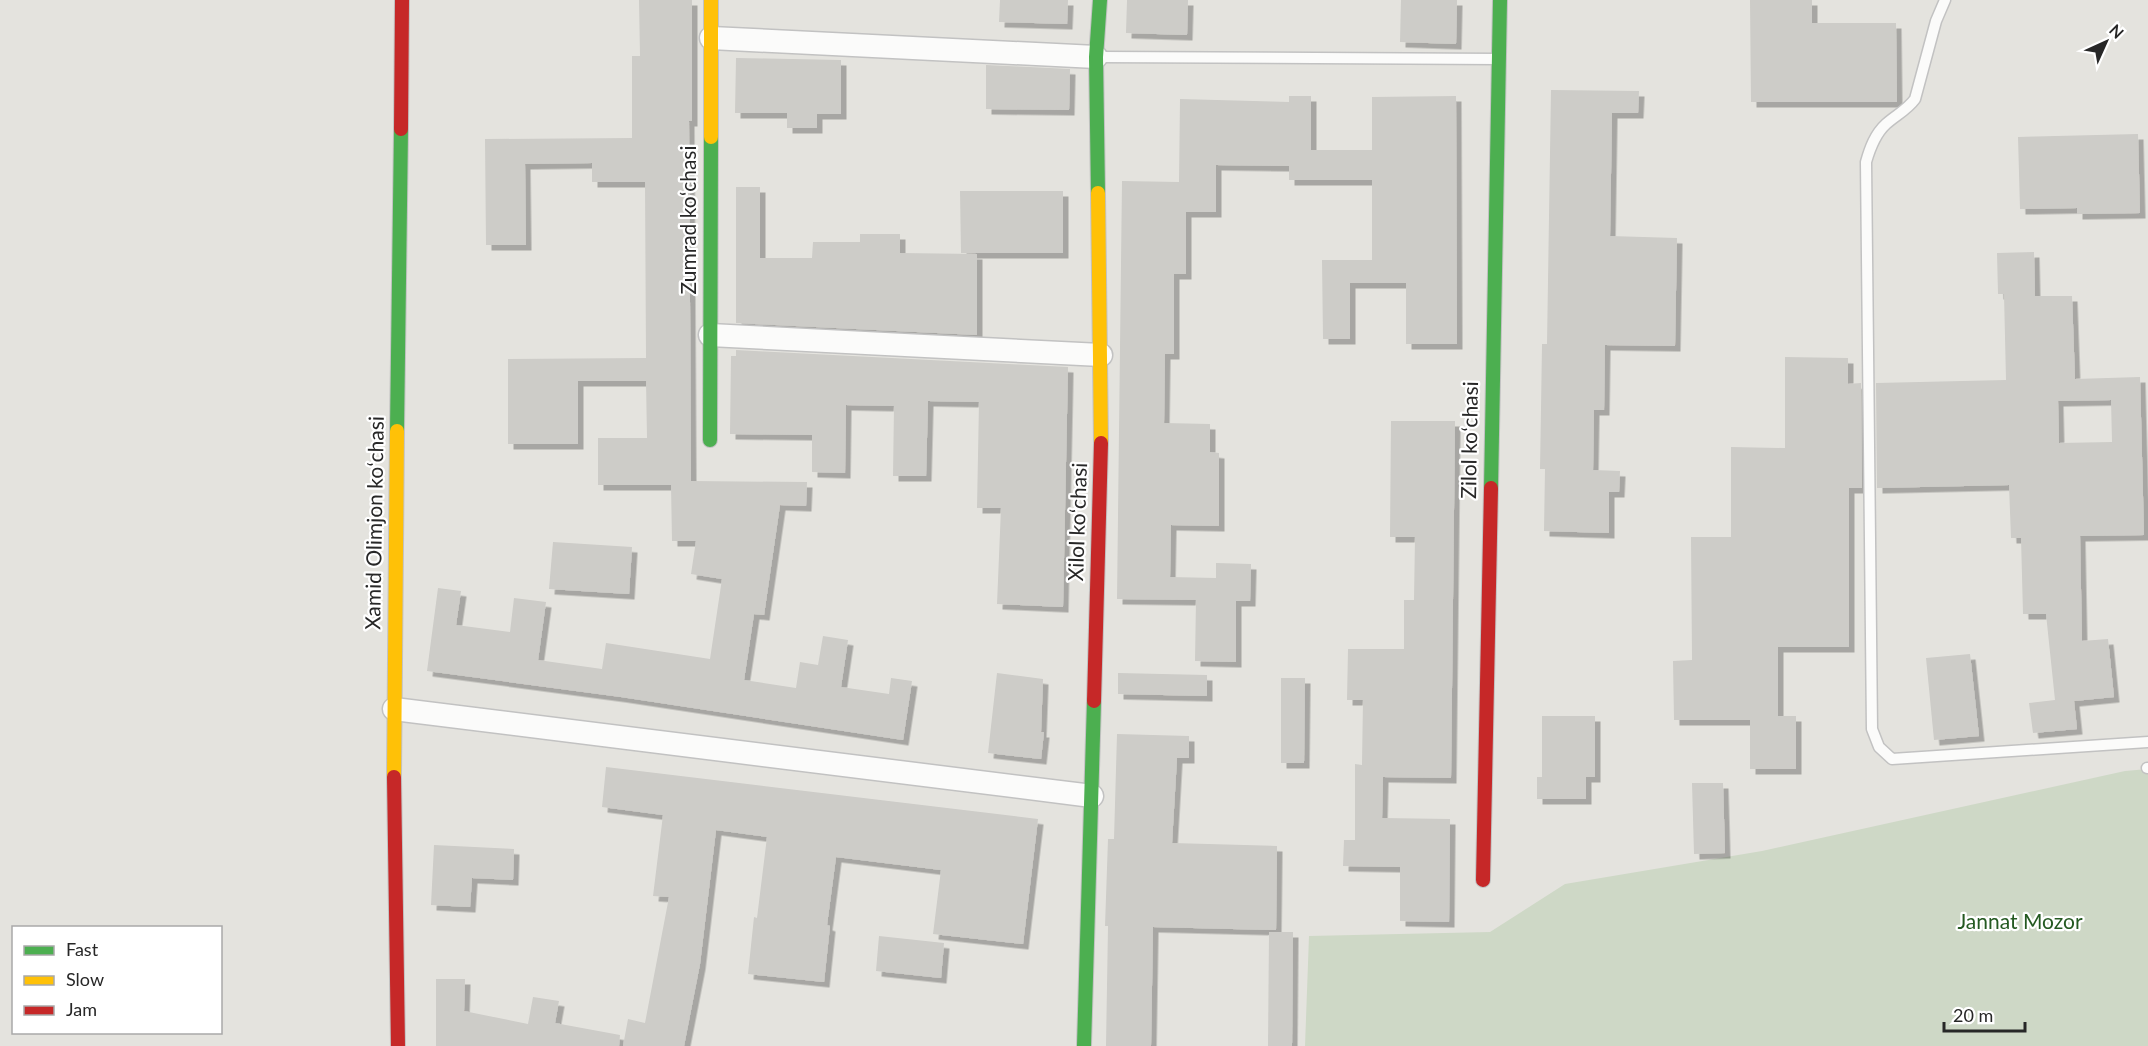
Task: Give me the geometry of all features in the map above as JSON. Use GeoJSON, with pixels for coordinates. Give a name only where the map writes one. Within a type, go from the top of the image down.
{"type":"FeatureCollection","features":[{"type":"Feature","properties":{"kind":"street","name":"Xamid Olimjon koʻchasi"},"geometry":{"type":"LineString","coordinates":[[398,1046],[393,831],[402,0]]}},
{"type":"Feature","properties":{"kind":"street","name":"Zumrad koʻchasi"},"geometry":{"type":"LineString","coordinates":[[710,440],[711,0]]}},
{"type":"Feature","properties":{"kind":"street","name":"Xilol koʻchasi"},"geometry":{"type":"LineString","coordinates":[[1084,1046],[1102,408],[1096,57],[1100,0]]}},
{"type":"Feature","properties":{"kind":"street","name":"Zilol koʻchasi"},"geometry":{"type":"LineString","coordinates":[[1484,880],[1500,0]]}},
{"type":"Feature","properties":{"kind":"street"},"geometry":{"type":"LineString","coordinates":[[711,38],[1096,57]]}},
{"type":"Feature","properties":{"kind":"street"},"geometry":{"type":"LineString","coordinates":[[710,334],[1101,355]]}},
{"type":"Feature","properties":{"kind":"street"},"geometry":{"type":"LineString","coordinates":[[394,709],[1092,796]]}},
{"type":"Feature","properties":{"kind":"lane"},"geometry":{"type":"LineString","coordinates":[[1945,0],[1936,21],[1915,99],[1909,107],[1884,126],[1871,144],[1866,162],[1872,729],[1879,747],[1892,759],[2148,742]]}},
{"type":"Feature","properties":{"kind":"lane"},"geometry":{"type":"LineString","coordinates":[[1096,57],[1498,60]]}},
{"type":"Feature","properties":{"kind":"green space","name":"Jannat Mozor"},"geometry":{"type":"Polygon","coordinates":[[[2148,769],[2148,1046],[1305,1046],[1309,936],[1490,932],[1565,884],[1762,851],[2125,771],[2148,769]]]}},
{"type":"Feature","properties":{"kind":"building"},"geometry":{"type":"Polygon","coordinates":[[[639,0],[692,0],[692,121],[689,121],[691,481],[807,482],[806,506],[780,505],[764,615],[754,614],[744,680],[796,688],[800,662],[818,665],[823,636],[848,640],[841,687],[889,694],[891,678],[912,681],[903,740],[621,697],[427,671],[438,588],[461,591],[456,625],[510,632],[514,598],[546,602],[538,660],[602,669],[606,643],[710,659],[722,579],[691,574],[696,541],[672,541],[671,485],[598,485],[598,438],[647,438],[646,381],[578,381],[578,444],[508,444],[508,359],[646,358],[645,182],[592,182],[592,163],[525,164],[526,245],[486,245],[485,139],[632,138],[632,56],[640,56],[639,0]]]}},
{"type":"Feature","properties":{"kind":"building"},"geometry":{"type":"Polygon","coordinates":[[[1000,0],[1068,0],[1067,24],[999,22],[1000,0]]]}},
{"type":"Feature","properties":{"kind":"building"},"geometry":{"type":"Polygon","coordinates":[[[1127,0],[1188,0],[1187,35],[1126,33],[1127,0]]]}},
{"type":"Feature","properties":{"kind":"building"},"geometry":{"type":"Polygon","coordinates":[[[1401,0],[1457,0],[1456,44],[1400,42],[1401,0]]]}},
{"type":"Feature","properties":{"kind":"building"},"geometry":{"type":"Polygon","coordinates":[[[1750,0],[1812,0],[1812,23],[1896,23],[1897,102],[1751,102],[1750,0]]]}},
{"type":"Feature","properties":{"kind":"building"},"geometry":{"type":"Polygon","coordinates":[[[736,58],[841,60],[841,114],[817,114],[817,128],[787,128],[787,113],[735,113],[736,58]]]}},
{"type":"Feature","properties":{"kind":"building"},"geometry":{"type":"Polygon","coordinates":[[[986,65],[1070,69],[1069,110],[986,109],[986,65]]]}},
{"type":"Feature","properties":{"kind":"building"},"geometry":{"type":"Polygon","coordinates":[[[1551,90],[1639,91],[1638,113],[1612,113],[1610,236],[1677,238],[1675,346],[1605,345],[1604,410],[1594,410],[1593,470],[1620,471],[1619,492],[1609,492],[1609,533],[1544,531],[1545,469],[1540,469],[1542,344],[1547,344],[1551,90]]]}},
{"type":"Feature","properties":{"kind":"building"},"geometry":{"type":"Polygon","coordinates":[[[1289,96],[1311,96],[1311,150],[1372,150],[1372,97],[1456,96],[1457,344],[1406,344],[1406,283],[1350,283],[1350,339],[1323,339],[1322,260],[1372,260],[1372,180],[1289,180],[1289,166],[1216,165],[1216,212],[1186,212],[1186,274],[1174,274],[1174,354],[1165,354],[1164,423],[1210,424],[1210,452],[1219,453],[1219,526],[1171,525],[1170,577],[1216,578],[1216,563],[1251,564],[1250,601],[1236,601],[1236,662],[1195,661],[1196,600],[1117,599],[1122,181],[1179,182],[1180,99],[1289,102],[1289,96]]]}},
{"type":"Feature","properties":{"kind":"building"},"geometry":{"type":"Polygon","coordinates":[[[2138,134],[2140,213],[2077,214],[2077,208],[2020,209],[2018,137],[2138,134]]]}},
{"type":"Feature","properties":{"kind":"building"},"geometry":{"type":"Polygon","coordinates":[[[736,187],[760,187],[760,258],[812,258],[813,242],[860,242],[860,234],[900,234],[900,253],[977,254],[977,335],[736,323],[736,187]]]}},
{"type":"Feature","properties":{"kind":"building"},"geometry":{"type":"Polygon","coordinates":[[[960,191],[1063,191],[1063,253],[961,253],[960,191]]]}},
{"type":"Feature","properties":{"kind":"building"},"geometry":{"type":"Polygon","coordinates":[[[2034,252],[2035,296],[2072,296],[2075,379],[2140,377],[2144,535],[2080,536],[2082,641],[2108,639],[2114,697],[2074,701],[2077,729],[2033,733],[2029,703],[2055,700],[2046,614],[2023,614],[2021,538],[2011,538],[2009,485],[1877,488],[1876,383],[2006,380],[2004,294],[1998,294],[1997,253],[2034,252]],[[2111,400],[2058,401],[2059,443],[2112,442],[2111,400]]]}},
{"type":"Feature","properties":{"kind":"building"},"geometry":{"type":"Polygon","coordinates":[[[736,350],[1068,367],[1063,607],[997,604],[1001,508],[977,508],[979,402],[928,401],[926,476],[893,476],[894,406],[846,405],[845,473],[812,472],[812,435],[730,434],[731,356],[736,356],[736,350]]]}},
{"type":"Feature","properties":{"kind":"building"},"geometry":{"type":"Polygon","coordinates":[[[1785,357],[1848,358],[1848,384],[1861,383],[1862,488],[1849,488],[1849,647],[1778,647],[1778,716],[1796,716],[1796,769],[1750,769],[1750,720],[1674,720],[1673,661],[1692,660],[1691,537],[1731,537],[1731,447],[1785,448],[1785,357]]]}},
{"type":"Feature","properties":{"kind":"building"},"geometry":{"type":"Polygon","coordinates":[[[1391,421],[1455,421],[1451,778],[1383,777],[1382,818],[1450,819],[1449,922],[1400,921],[1400,867],[1343,866],[1344,840],[1355,840],[1355,764],[1362,765],[1363,700],[1347,700],[1348,649],[1404,649],[1404,600],[1414,600],[1415,537],[1390,537],[1391,421]]]}},
{"type":"Feature","properties":{"kind":"building"},"geometry":{"type":"Polygon","coordinates":[[[553,542],[632,547],[629,594],[549,589],[553,542]]]}},
{"type":"Feature","properties":{"kind":"building"},"geometry":{"type":"Polygon","coordinates":[[[1970,654],[1979,736],[1934,740],[1926,658],[1970,654]]]}},
{"type":"Feature","properties":{"kind":"building"},"geometry":{"type":"Polygon","coordinates":[[[997,673],[1043,679],[1041,732],[1044,732],[1041,759],[988,753],[997,673]]]}},
{"type":"Feature","properties":{"kind":"building"},"geometry":{"type":"Polygon","coordinates":[[[1118,673],[1207,675],[1207,696],[1118,694],[1118,673]]]}},
{"type":"Feature","properties":{"kind":"building"},"geometry":{"type":"Polygon","coordinates":[[[1281,678],[1305,678],[1304,763],[1281,763],[1281,678]]]}},
{"type":"Feature","properties":{"kind":"building"},"geometry":{"type":"Polygon","coordinates":[[[1542,716],[1595,716],[1595,777],[1586,777],[1586,799],[1537,799],[1537,777],[1542,777],[1542,716]]]}},
{"type":"Feature","properties":{"kind":"building"},"geometry":{"type":"Polygon","coordinates":[[[1117,734],[1189,736],[1189,758],[1177,758],[1172,843],[1277,846],[1276,930],[1153,927],[1151,1046],[1106,1046],[1108,926],[1105,926],[1108,839],[1114,839],[1117,734]]]}},
{"type":"Feature","properties":{"kind":"building"},"geometry":{"type":"Polygon","coordinates":[[[606,767],[1038,819],[1023,944],[933,934],[941,870],[836,857],[827,925],[830,926],[824,982],[748,974],[754,917],[757,918],[767,837],[716,830],[700,964],[684,1046],[623,1046],[628,1019],[645,1023],[669,897],[653,896],[663,815],[602,807],[606,767]]]}},
{"type":"Feature","properties":{"kind":"building"},"geometry":{"type":"Polygon","coordinates":[[[1692,783],[1723,783],[1725,853],[1694,854],[1692,783]]]}},
{"type":"Feature","properties":{"kind":"building"},"geometry":{"type":"Polygon","coordinates":[[[434,845],[514,849],[513,880],[472,878],[470,907],[431,905],[434,845]]]}},
{"type":"Feature","properties":{"kind":"building"},"geometry":{"type":"Polygon","coordinates":[[[1269,932],[1293,932],[1292,1046],[1268,1046],[1269,932]]]}},
{"type":"Feature","properties":{"kind":"building"},"geometry":{"type":"Polygon","coordinates":[[[879,936],[944,943],[941,978],[876,971],[879,936]]]}},
{"type":"Feature","properties":{"kind":"building"},"geometry":{"type":"Polygon","coordinates":[[[436,979],[465,979],[464,1011],[528,1024],[533,997],[559,1001],[555,1023],[620,1035],[619,1046],[436,1046],[436,979]]]}},
{"type":"Feature","properties":{"kind":"traffic: fast"},"geometry":{"type":"LineString","coordinates":[[1098,193],[1096,57],[1100,0]]}},
{"type":"Feature","properties":{"kind":"traffic: fast"},"geometry":{"type":"LineString","coordinates":[[1491,488],[1500,0]]}},
{"type":"Feature","properties":{"kind":"traffic: fast"},"geometry":{"type":"LineString","coordinates":[[397,431],[401,129]]}},
{"type":"Feature","properties":{"kind":"traffic: fast"},"geometry":{"type":"LineString","coordinates":[[710,440],[711,137]]}},
{"type":"Feature","properties":{"kind":"traffic: fast"},"geometry":{"type":"LineString","coordinates":[[1084,1046],[1094,701]]}},
{"type":"Feature","properties":{"kind":"traffic: slow"},"geometry":{"type":"LineString","coordinates":[[711,0],[711,137]]}},
{"type":"Feature","properties":{"kind":"traffic: slow"},"geometry":{"type":"LineString","coordinates":[[1098,193],[1101,443]]}},
{"type":"Feature","properties":{"kind":"traffic: slow"},"geometry":{"type":"LineString","coordinates":[[394,777],[397,431]]}},
{"type":"Feature","properties":{"kind":"traffic: jam"},"geometry":{"type":"LineString","coordinates":[[401,129],[402,0]]}},
{"type":"Feature","properties":{"kind":"traffic: jam"},"geometry":{"type":"LineString","coordinates":[[1094,701],[1101,443]]}},
{"type":"Feature","properties":{"kind":"traffic: jam"},"geometry":{"type":"LineString","coordinates":[[1483,880],[1491,488]]}},
{"type":"Feature","properties":{"kind":"traffic: jam"},"geometry":{"type":"LineString","coordinates":[[394,777],[398,1046]]}}]}
